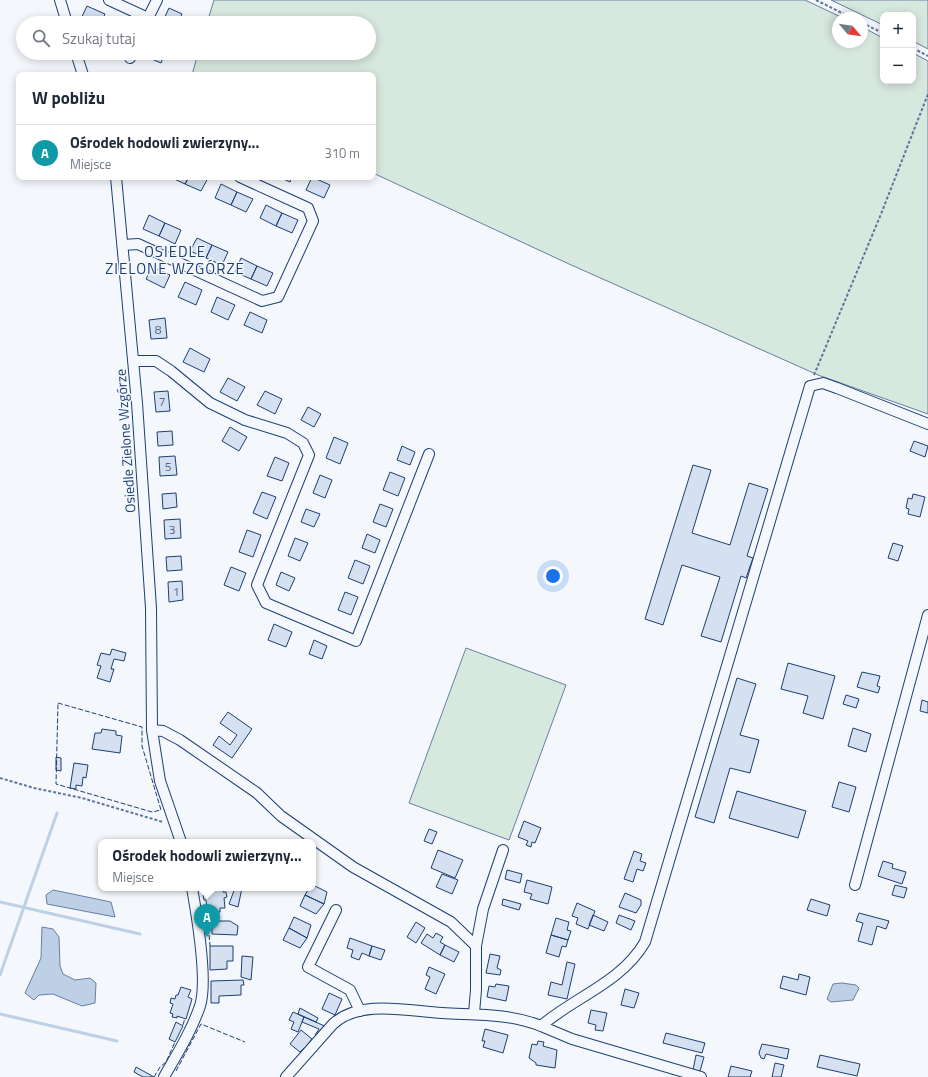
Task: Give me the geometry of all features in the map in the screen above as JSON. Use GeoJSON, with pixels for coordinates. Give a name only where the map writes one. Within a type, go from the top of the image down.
{"type":"FeatureCollection","features":[{"type":"Feature","properties":{"kind":"street"},"geometry":{"type":"LineString","coordinates":[[60,0],[65,16]]}},
{"type":"Feature","properties":{"kind":"street"},"geometry":{"type":"LineString","coordinates":[[109,0],[138,16]]}},
{"type":"Feature","properties":{"kind":"street"},"geometry":{"type":"LineString","coordinates":[[149,16],[157,0]]}},
{"type":"Feature","properties":{"kind":"street"},"geometry":{"type":"LineString","coordinates":[[78,60],[82,72]]}},
{"type":"Feature","properties":{"kind":"street"},"geometry":{"type":"LineString","coordinates":[[116,180],[133,361]]}},
{"type":"Feature","properties":{"kind":"street"},"geometry":{"type":"LineString","coordinates":[[123,245],[138,244],[262,301],[278,297],[313,221],[308,208],[247,180]]}},
{"type":"Feature","properties":{"kind":"street","name":"Osiedle Zielone Wzgórze"},"geometry":{"type":"LineString","coordinates":[[180,839],[178,828],[160,781],[152,730],[151,608],[133,361],[156,362],[172,371],[210,403],[226,412],[287,433],[303,443],[307,448],[309,455],[257,586],[266,603],[356,641],[429,454]]}},
{"type":"Feature","properties":{"kind":"street"},"geometry":{"type":"LineString","coordinates":[[541,1026],[557,1012],[588,995],[621,972],[645,942],[810,386],[823,383],[928,424]]}},
{"type":"Feature","properties":{"kind":"street"},"geometry":{"type":"LineString","coordinates":[[855,885],[928,616]]}},
{"type":"Feature","properties":{"kind":"street"},"geometry":{"type":"LineString","coordinates":[[152,730],[163,731],[180,740],[257,793],[281,816],[313,839]]}},
{"type":"Feature","properties":{"kind":"street"},"geometry":{"type":"LineString","coordinates":[[316,841],[353,867],[420,903],[451,922],[476,946]]}},
{"type":"Feature","properties":{"kind":"street"},"geometry":{"type":"LineString","coordinates":[[474,1013],[476,990],[476,946],[484,909],[503,850]]}},
{"type":"Feature","properties":{"kind":"street"},"geometry":{"type":"LineString","coordinates":[[164,1077],[188,1033],[200,1006],[202,994],[197,916],[193,891]]}},
{"type":"Feature","properties":{"kind":"street"},"geometry":{"type":"LineString","coordinates":[[336,910],[308,967],[350,990],[360,1011]]}},
{"type":"Feature","properties":{"kind":"street"},"geometry":{"type":"LineString","coordinates":[[286,1077],[338,1020],[360,1011],[396,1009],[474,1013],[515,1018],[541,1026],[572,1039],[701,1077]]}},
{"type":"Feature","properties":{"kind":"path"},"geometry":{"type":"LineString","coordinates":[[816,0],[840,12]]}},
{"type":"Feature","properties":{"kind":"path"},"geometry":{"type":"LineString","coordinates":[[868,26],[880,32]]}},
{"type":"Feature","properties":{"kind":"path"},"geometry":{"type":"LineString","coordinates":[[916,50],[928,56]]}},
{"type":"Feature","properties":{"kind":"path"},"geometry":{"type":"LineString","coordinates":[[810,386],[899,170],[928,94]]}},
{"type":"Feature","properties":{"kind":"path"},"geometry":{"type":"LineString","coordinates":[[0,778],[34,788],[82,798],[178,828]]}},
{"type":"Feature","properties":{"kind":"shaded area"},"geometry":{"type":"Polygon","coordinates":[[[214,0],[805,0],[832,13],[832,48],[868,48],[868,30],[880,36],[880,84],[916,84],[916,55],[928,61],[928,414],[818,375],[569,264],[376,174],[376,72],[193,72],[196,60],[376,60],[376,16],[209,16],[214,0]]]}},
{"type":"Feature","properties":{"kind":"shaded area"},"geometry":{"type":"Polygon","coordinates":[[[831,0],[928,0],[928,49],[916,43],[916,12],[880,12],[880,24],[868,18],[868,12],[856,12],[831,0]]]}},
{"type":"Feature","properties":{"kind":"shaded area"},"geometry":{"type":"Polygon","coordinates":[[[466,648],[566,685],[509,840],[409,803],[466,648]]]}},
{"type":"Feature","properties":{"kind":"water"},"geometry":{"type":"Polygon","coordinates":[[[53,890],[111,902],[115,917],[47,904],[46,895],[53,890]]]}},
{"type":"Feature","properties":{"kind":"water"},"geometry":{"type":"Polygon","coordinates":[[[42,927],[53,929],[59,937],[60,966],[63,974],[75,980],[90,978],[96,983],[95,1003],[82,1006],[53,994],[39,995],[34,1000],[25,993],[41,958],[42,927]]]}},
{"type":"Feature","properties":{"kind":"water"},"geometry":{"type":"Polygon","coordinates":[[[842,983],[856,985],[859,988],[853,1000],[831,1002],[827,999],[833,984],[842,983]]]}},
{"type":"Feature","properties":{"kind":"building"},"geometry":{"type":"Polygon","coordinates":[[[87,6],[105,14],[104,16],[82,16],[87,6]]]}},
{"type":"Feature","properties":{"kind":"building"},"geometry":{"type":"Polygon","coordinates":[[[169,8],[182,14],[181,16],[165,16],[169,8]]]}},
{"type":"Feature","properties":{"kind":"building"},"geometry":{"type":"Polygon","coordinates":[[[154,60],[162,60],[161,63],[154,60]]]}},
{"type":"Feature","properties":{"kind":"building"},"geometry":{"type":"Polygon","coordinates":[[[176,180],[187,180],[185,184],[176,180]]]}},
{"type":"Feature","properties":{"kind":"building"},"geometry":{"type":"Polygon","coordinates":[[[187,180],[207,180],[201,191],[185,184],[187,180]]]}},
{"type":"Feature","properties":{"kind":"building"},"geometry":{"type":"Polygon","coordinates":[[[311,180],[319,180],[330,185],[324,198],[306,190],[311,180]]]}},
{"type":"Feature","properties":{"kind":"building"},"geometry":{"type":"Polygon","coordinates":[[[221,184],[237,192],[231,205],[215,198],[221,184]]]}},
{"type":"Feature","properties":{"kind":"building"},"geometry":{"type":"Polygon","coordinates":[[[237,192],[253,199],[246,212],[231,205],[237,192]]]}},
{"type":"Feature","properties":{"kind":"building"},"geometry":{"type":"Polygon","coordinates":[[[266,205],[282,213],[276,226],[260,218],[266,205]]]}},
{"type":"Feature","properties":{"kind":"building"},"geometry":{"type":"Polygon","coordinates":[[[282,213],[298,220],[292,233],[276,226],[282,213]]]}},
{"type":"Feature","properties":{"kind":"building"},"geometry":{"type":"Polygon","coordinates":[[[149,215],[165,223],[159,236],[143,229],[149,215]]]}},
{"type":"Feature","properties":{"kind":"building"},"geometry":{"type":"Polygon","coordinates":[[[165,223],[181,230],[175,244],[159,236],[165,223]]]}},
{"type":"Feature","properties":{"kind":"building"},"geometry":{"type":"Polygon","coordinates":[[[197,238],[212,245],[206,258],[190,251],[197,238]]]}},
{"type":"Feature","properties":{"kind":"building"},"geometry":{"type":"Polygon","coordinates":[[[212,245],[228,252],[222,265],[206,258],[212,245]]]}},
{"type":"Feature","properties":{"kind":"building"},"geometry":{"type":"Polygon","coordinates":[[[241,258],[257,266],[251,279],[235,272],[241,258]]]}},
{"type":"Feature","properties":{"kind":"building"},"geometry":{"type":"Polygon","coordinates":[[[257,266],[273,273],[267,286],[251,279],[257,266]]]}},
{"type":"Feature","properties":{"kind":"building"},"geometry":{"type":"Polygon","coordinates":[[[152,267],[170,275],[164,288],[146,279],[152,267]]]}},
{"type":"Feature","properties":{"kind":"building"},"geometry":{"type":"Polygon","coordinates":[[[185,282],[202,290],[196,305],[178,297],[185,282]]]}},
{"type":"Feature","properties":{"kind":"building"},"geometry":{"type":"Polygon","coordinates":[[[217,297],[235,305],[228,320],[211,312],[217,297]]]}},
{"type":"Feature","properties":{"kind":"building"},"geometry":{"type":"Polygon","coordinates":[[[250,312],[267,320],[262,333],[244,325],[250,312]]]}},
{"type":"Feature","properties":{"kind":"building"},"geometry":{"type":"Polygon","coordinates":[[[165,318],[167,338],[151,339],[149,320],[165,318]]]}},
{"type":"Feature","properties":{"kind":"building"},"geometry":{"type":"Polygon","coordinates":[[[190,348],[210,359],[204,372],[183,362],[190,348]]]}},
{"type":"Feature","properties":{"kind":"building"},"geometry":{"type":"Polygon","coordinates":[[[228,378],[245,387],[237,401],[220,392],[228,378]]]}},
{"type":"Feature","properties":{"kind":"building"},"geometry":{"type":"Polygon","coordinates":[[[168,391],[170,411],[156,412],[154,392],[168,391]]]}},
{"type":"Feature","properties":{"kind":"building"},"geometry":{"type":"Polygon","coordinates":[[[265,391],[282,399],[275,414],[257,405],[265,391]]]}},
{"type":"Feature","properties":{"kind":"building"},"geometry":{"type":"Polygon","coordinates":[[[308,407],[321,414],[314,427],[301,420],[308,407]]]}},
{"type":"Feature","properties":{"kind":"building"},"geometry":{"type":"Polygon","coordinates":[[[230,427],[247,437],[239,451],[222,441],[230,427]]]}},
{"type":"Feature","properties":{"kind":"building"},"geometry":{"type":"Polygon","coordinates":[[[172,431],[173,445],[158,446],[157,432],[172,431]]]}},
{"type":"Feature","properties":{"kind":"building"},"geometry":{"type":"Polygon","coordinates":[[[334,437],[348,443],[340,464],[326,458],[334,437]]]}},
{"type":"Feature","properties":{"kind":"building"},"geometry":{"type":"Polygon","coordinates":[[[914,441],[928,446],[925,457],[910,451],[914,441]]]}},
{"type":"Feature","properties":{"kind":"building"},"geometry":{"type":"Polygon","coordinates":[[[402,446],[415,452],[410,465],[397,460],[402,446]]]}},
{"type":"Feature","properties":{"kind":"building"},"geometry":{"type":"Polygon","coordinates":[[[175,456],[177,475],[160,476],[159,457],[175,456]]]}},
{"type":"Feature","properties":{"kind":"building"},"geometry":{"type":"Polygon","coordinates":[[[275,457],[289,463],[282,481],[267,476],[275,457]]]}},
{"type":"Feature","properties":{"kind":"building"},"geometry":{"type":"Polygon","coordinates":[[[693,465],[711,470],[692,533],[730,545],[749,483],[768,489],[747,556],[753,558],[746,578],[741,576],[721,642],[701,636],[720,577],[682,565],[663,625],[645,619],[693,465]]]}},
{"type":"Feature","properties":{"kind":"building"},"geometry":{"type":"Polygon","coordinates":[[[390,472],[405,478],[398,496],[383,490],[390,472]]]}},
{"type":"Feature","properties":{"kind":"building"},"geometry":{"type":"Polygon","coordinates":[[[320,475],[332,480],[325,498],[313,493],[320,475]]]}},
{"type":"Feature","properties":{"kind":"building"},"geometry":{"type":"Polygon","coordinates":[[[262,492],[276,497],[267,519],[253,513],[262,492]]]}},
{"type":"Feature","properties":{"kind":"building"},"geometry":{"type":"Polygon","coordinates":[[[176,493],[177,507],[163,509],[162,494],[176,493]]]}},
{"type":"Feature","properties":{"kind":"building"},"geometry":{"type":"Polygon","coordinates":[[[913,494],[925,497],[920,517],[908,514],[909,509],[906,508],[908,498],[912,499],[913,494]]]}},
{"type":"Feature","properties":{"kind":"building"},"geometry":{"type":"Polygon","coordinates":[[[380,504],[393,509],[386,527],[373,522],[380,504]]]}},
{"type":"Feature","properties":{"kind":"building"},"geometry":{"type":"Polygon","coordinates":[[[306,509],[320,514],[314,527],[301,522],[306,509]]]}},
{"type":"Feature","properties":{"kind":"building"},"geometry":{"type":"Polygon","coordinates":[[[180,519],[181,538],[165,539],[164,520],[180,519]]]}},
{"type":"Feature","properties":{"kind":"building"},"geometry":{"type":"Polygon","coordinates":[[[247,530],[261,535],[253,557],[239,552],[247,530]]]}},
{"type":"Feature","properties":{"kind":"building"},"geometry":{"type":"Polygon","coordinates":[[[367,534],[380,540],[375,553],[362,548],[367,534]]]}},
{"type":"Feature","properties":{"kind":"building"},"geometry":{"type":"Polygon","coordinates":[[[295,538],[308,543],[300,561],[288,556],[295,538]]]}},
{"type":"Feature","properties":{"kind":"building"},"geometry":{"type":"Polygon","coordinates":[[[893,543],[903,546],[898,561],[888,558],[893,543]]]}},
{"type":"Feature","properties":{"kind":"building"},"geometry":{"type":"Polygon","coordinates":[[[181,556],[182,570],[167,571],[166,557],[181,556]]]}},
{"type":"Feature","properties":{"kind":"building"},"geometry":{"type":"Polygon","coordinates":[[[355,560],[370,566],[363,584],[348,578],[355,560]]]}},
{"type":"Feature","properties":{"kind":"building"},"geometry":{"type":"Polygon","coordinates":[[[231,567],[246,573],[239,591],[224,585],[231,567]]]}},
{"type":"Feature","properties":{"kind":"building"},"geometry":{"type":"Polygon","coordinates":[[[281,572],[295,578],[289,591],[276,585],[281,572]]]}},
{"type":"Feature","properties":{"kind":"building"},"geometry":{"type":"Polygon","coordinates":[[[182,581],[183,600],[169,602],[168,582],[182,581]]]}},
{"type":"Feature","properties":{"kind":"building"},"geometry":{"type":"Polygon","coordinates":[[[345,592],[358,597],[351,615],[338,610],[345,592]]]}},
{"type":"Feature","properties":{"kind":"building"},"geometry":{"type":"Polygon","coordinates":[[[274,624],[292,632],[286,647],[268,640],[274,624]]]}},
{"type":"Feature","properties":{"kind":"building"},"geometry":{"type":"Polygon","coordinates":[[[314,640],[327,646],[322,659],[309,654],[314,640]]]}},
{"type":"Feature","properties":{"kind":"building"},"geometry":{"type":"Polygon","coordinates":[[[112,649],[126,653],[124,661],[114,659],[111,669],[114,669],[110,682],[97,678],[101,666],[97,665],[101,653],[110,655],[112,649]]]}},
{"type":"Feature","properties":{"kind":"building"},"geometry":{"type":"Polygon","coordinates":[[[788,663],[835,676],[823,719],[803,713],[808,696],[781,689],[788,663]]]}},
{"type":"Feature","properties":{"kind":"building"},"geometry":{"type":"Polygon","coordinates":[[[862,672],[880,676],[877,686],[880,687],[878,693],[857,687],[862,672]]]}},
{"type":"Feature","properties":{"kind":"building"},"geometry":{"type":"Polygon","coordinates":[[[737,678],[756,684],[740,735],[759,740],[750,773],[730,768],[714,823],[695,817],[737,678]]]}},
{"type":"Feature","properties":{"kind":"building"},"geometry":{"type":"Polygon","coordinates":[[[846,695],[859,699],[856,708],[843,704],[846,695]]]}},
{"type":"Feature","properties":{"kind":"building"},"geometry":{"type":"Polygon","coordinates":[[[922,700],[928,702],[928,713],[920,711],[922,700]]]}},
{"type":"Feature","properties":{"kind":"building"},"geometry":{"type":"Polygon","coordinates":[[[228,712],[252,729],[232,758],[213,745],[219,736],[230,745],[237,735],[220,723],[228,712]]]}},
{"type":"Feature","properties":{"kind":"building"},"geometry":{"type":"Polygon","coordinates":[[[853,728],[871,734],[866,752],[848,746],[853,728]]]}},
{"type":"Feature","properties":{"kind":"building"},"geometry":{"type":"Polygon","coordinates":[[[102,729],[116,731],[116,735],[122,736],[120,753],[92,749],[95,733],[101,733],[102,729]]]}},
{"type":"Feature","properties":{"kind":"building"},"geometry":{"type":"Polygon","coordinates":[[[56,757],[61,758],[61,771],[56,770],[56,757]]]}},
{"type":"Feature","properties":{"kind":"building"},"geometry":{"type":"Polygon","coordinates":[[[74,763],[88,765],[86,778],[83,777],[82,786],[76,785],[76,789],[70,788],[74,763]]]}},
{"type":"Feature","properties":{"kind":"building"},"geometry":{"type":"Polygon","coordinates":[[[839,782],[856,787],[849,812],[832,807],[839,782]]]}},
{"type":"Feature","properties":{"kind":"building"},"geometry":{"type":"Polygon","coordinates":[[[737,791],[806,811],[798,838],[729,818],[737,791]]]}},
{"type":"Feature","properties":{"kind":"building"},"geometry":{"type":"Polygon","coordinates":[[[524,821],[541,828],[535,843],[532,842],[531,847],[526,845],[528,841],[518,837],[524,821]]]}},
{"type":"Feature","properties":{"kind":"building"},"geometry":{"type":"Polygon","coordinates":[[[429,829],[437,832],[432,844],[424,841],[429,829]]]}},
{"type":"Feature","properties":{"kind":"building"},"geometry":{"type":"Polygon","coordinates":[[[438,850],[463,860],[455,878],[431,868],[438,850]]]}},
{"type":"Feature","properties":{"kind":"building"},"geometry":{"type":"Polygon","coordinates":[[[634,851],[642,854],[640,861],[646,863],[643,871],[637,869],[633,882],[624,879],[634,851]]]}},
{"type":"Feature","properties":{"kind":"building"},"geometry":{"type":"Polygon","coordinates":[[[883,861],[893,864],[892,868],[906,872],[902,884],[878,876],[883,861]]]}},
{"type":"Feature","properties":{"kind":"building"},"geometry":{"type":"Polygon","coordinates":[[[507,870],[522,874],[520,883],[505,879],[507,870]]]}},
{"type":"Feature","properties":{"kind":"building"},"geometry":{"type":"Polygon","coordinates":[[[442,874],[458,880],[452,894],[436,887],[442,874]]]}},
{"type":"Feature","properties":{"kind":"building"},"geometry":{"type":"Polygon","coordinates":[[[527,880],[552,887],[548,904],[530,899],[532,894],[524,892],[527,880]]]}},
{"type":"Feature","properties":{"kind":"building"},"geometry":{"type":"Polygon","coordinates":[[[895,885],[907,888],[904,898],[892,895],[895,885]]]}},
{"type":"Feature","properties":{"kind":"building"},"geometry":{"type":"Polygon","coordinates":[[[316,886],[327,892],[324,904],[305,895],[307,891],[316,891],[316,886]]]}},
{"type":"Feature","properties":{"kind":"building"},"geometry":{"type":"Polygon","coordinates":[[[206,891],[226,892],[227,897],[224,898],[225,908],[220,908],[220,912],[213,913],[213,909],[207,909],[206,900],[204,900],[203,895],[207,895],[206,891]]]}},
{"type":"Feature","properties":{"kind":"building"},"geometry":{"type":"Polygon","coordinates":[[[234,891],[241,891],[238,907],[229,904],[234,891]]]}},
{"type":"Feature","properties":{"kind":"building"},"geometry":{"type":"Polygon","coordinates":[[[625,893],[641,900],[641,905],[636,913],[619,907],[625,893]]]}},
{"type":"Feature","properties":{"kind":"building"},"geometry":{"type":"Polygon","coordinates":[[[305,895],[324,904],[316,914],[300,906],[305,895]]]}},
{"type":"Feature","properties":{"kind":"building"},"geometry":{"type":"Polygon","coordinates":[[[503,899],[521,904],[519,910],[502,905],[503,899]]]}},
{"type":"Feature","properties":{"kind":"building"},"geometry":{"type":"Polygon","coordinates":[[[811,899],[830,905],[827,916],[807,910],[811,899]]]}},
{"type":"Feature","properties":{"kind":"building"},"geometry":{"type":"Polygon","coordinates":[[[577,903],[595,911],[588,929],[576,924],[578,918],[572,916],[577,903]]]}},
{"type":"Feature","properties":{"kind":"building"},"geometry":{"type":"Polygon","coordinates":[[[859,913],[889,921],[886,929],[877,926],[872,945],[858,941],[863,923],[856,921],[859,913]]]}},
{"type":"Feature","properties":{"kind":"building"},"geometry":{"type":"Polygon","coordinates":[[[593,915],[608,922],[604,931],[589,925],[593,915]]]}},
{"type":"Feature","properties":{"kind":"building"},"geometry":{"type":"Polygon","coordinates":[[[619,915],[635,921],[631,930],[616,923],[619,915]]]}},
{"type":"Feature","properties":{"kind":"building"},"geometry":{"type":"Polygon","coordinates":[[[294,917],[311,925],[307,938],[289,928],[294,917]]]}},
{"type":"Feature","properties":{"kind":"building"},"geometry":{"type":"Polygon","coordinates":[[[556,918],[569,922],[567,930],[571,931],[568,940],[551,935],[556,918]]]}},
{"type":"Feature","properties":{"kind":"building"},"geometry":{"type":"Polygon","coordinates":[[[212,921],[230,921],[238,926],[237,935],[212,934],[212,921]]]}},
{"type":"Feature","properties":{"kind":"building"},"geometry":{"type":"Polygon","coordinates":[[[416,922],[425,928],[416,943],[407,937],[416,922]]]}},
{"type":"Feature","properties":{"kind":"building"},"geometry":{"type":"Polygon","coordinates":[[[289,928],[307,938],[300,948],[283,940],[289,928]]]}},
{"type":"Feature","properties":{"kind":"building"},"geometry":{"type":"Polygon","coordinates":[[[436,933],[443,937],[440,942],[445,945],[440,955],[421,943],[427,934],[433,938],[436,933]]]}},
{"type":"Feature","properties":{"kind":"building"},"geometry":{"type":"Polygon","coordinates":[[[551,935],[568,940],[566,947],[562,946],[559,957],[546,953],[551,935]]]}},
{"type":"Feature","properties":{"kind":"building"},"geometry":{"type":"Polygon","coordinates":[[[350,938],[372,946],[369,956],[362,953],[359,960],[351,957],[353,950],[347,948],[350,938]]]}},
{"type":"Feature","properties":{"kind":"building"},"geometry":{"type":"Polygon","coordinates":[[[445,945],[459,952],[454,962],[440,955],[445,945]]]}},
{"type":"Feature","properties":{"kind":"building"},"geometry":{"type":"Polygon","coordinates":[[[210,946],[233,946],[233,961],[227,961],[227,969],[210,970],[210,946]]]}},
{"type":"Feature","properties":{"kind":"building"},"geometry":{"type":"Polygon","coordinates":[[[372,946],[385,950],[381,960],[369,956],[372,946]]]}},
{"type":"Feature","properties":{"kind":"building"},"geometry":{"type":"Polygon","coordinates":[[[490,954],[500,956],[497,968],[501,970],[500,975],[486,973],[490,954]]]}},
{"type":"Feature","properties":{"kind":"building"},"geometry":{"type":"Polygon","coordinates":[[[242,956],[253,957],[251,980],[241,977],[242,956]]]}},
{"type":"Feature","properties":{"kind":"building"},"geometry":{"type":"Polygon","coordinates":[[[567,962],[575,964],[567,999],[548,995],[551,982],[562,985],[567,962]]]}},
{"type":"Feature","properties":{"kind":"building"},"geometry":{"type":"Polygon","coordinates":[[[429,967],[445,974],[436,994],[425,989],[430,977],[426,975],[429,967]]]}},
{"type":"Feature","properties":{"kind":"building"},"geometry":{"type":"Polygon","coordinates":[[[799,974],[810,977],[806,995],[780,988],[783,976],[798,980],[799,974]]]}},
{"type":"Feature","properties":{"kind":"building"},"geometry":{"type":"Polygon","coordinates":[[[243,980],[244,985],[241,985],[241,995],[219,996],[219,1003],[211,1003],[211,981],[243,980]]]}},
{"type":"Feature","properties":{"kind":"building"},"geometry":{"type":"Polygon","coordinates":[[[496,984],[509,986],[506,1001],[487,997],[489,986],[495,987],[496,984]]]}},
{"type":"Feature","properties":{"kind":"building"},"geometry":{"type":"Polygon","coordinates":[[[181,987],[191,990],[188,997],[192,999],[186,1019],[177,1016],[177,1018],[172,1017],[173,1014],[170,1013],[173,1004],[170,1003],[171,998],[175,999],[181,987]]]}},
{"type":"Feature","properties":{"kind":"building"},"geometry":{"type":"Polygon","coordinates":[[[625,989],[639,993],[634,1008],[621,1005],[625,989]]]}},
{"type":"Feature","properties":{"kind":"building"},"geometry":{"type":"Polygon","coordinates":[[[329,993],[342,999],[335,1015],[322,1009],[329,993]]]}},
{"type":"Feature","properties":{"kind":"building"},"geometry":{"type":"Polygon","coordinates":[[[300,1008],[318,1018],[316,1022],[298,1014],[300,1008]]]}},
{"type":"Feature","properties":{"kind":"building"},"geometry":{"type":"Polygon","coordinates":[[[591,1010],[607,1013],[603,1031],[595,1030],[596,1025],[588,1023],[591,1010]]]}},
{"type":"Feature","properties":{"kind":"building"},"geometry":{"type":"Polygon","coordinates":[[[293,1012],[304,1017],[298,1032],[291,1029],[294,1022],[289,1020],[293,1012]]]}},
{"type":"Feature","properties":{"kind":"building"},"geometry":{"type":"Polygon","coordinates":[[[304,1017],[327,1027],[318,1037],[315,1035],[319,1029],[302,1022],[304,1017]]]}},
{"type":"Feature","properties":{"kind":"building"},"geometry":{"type":"Polygon","coordinates":[[[176,1022],[183,1026],[175,1042],[169,1039],[176,1022]]]}},
{"type":"Feature","properties":{"kind":"building"},"geometry":{"type":"Polygon","coordinates":[[[485,1029],[508,1035],[503,1053],[483,1047],[485,1041],[482,1041],[485,1029]]]}},
{"type":"Feature","properties":{"kind":"building"},"geometry":{"type":"Polygon","coordinates":[[[301,1030],[312,1039],[306,1050],[304,1048],[300,1052],[290,1044],[301,1030]]]}},
{"type":"Feature","properties":{"kind":"building"},"geometry":{"type":"Polygon","coordinates":[[[666,1033],[705,1043],[702,1053],[663,1043],[666,1033]]]}},
{"type":"Feature","properties":{"kind":"building"},"geometry":{"type":"Polygon","coordinates":[[[538,1041],[544,1042],[543,1046],[557,1050],[555,1068],[536,1065],[536,1063],[529,1058],[532,1044],[537,1045],[538,1041]]]}},
{"type":"Feature","properties":{"kind":"building"},"geometry":{"type":"Polygon","coordinates":[[[762,1044],[789,1049],[787,1059],[766,1054],[764,1059],[761,1058],[759,1053],[762,1044]]]}},
{"type":"Feature","properties":{"kind":"building"},"geometry":{"type":"Polygon","coordinates":[[[696,1055],[704,1057],[700,1071],[693,1070],[696,1055]]]}},
{"type":"Feature","properties":{"kind":"building"},"geometry":{"type":"Polygon","coordinates":[[[820,1055],[860,1064],[857,1076],[817,1067],[820,1055]]]}},
{"type":"Feature","properties":{"kind":"building"},"geometry":{"type":"Polygon","coordinates":[[[775,1063],[784,1065],[781,1077],[772,1077],[775,1063]]]}},
{"type":"Feature","properties":{"kind":"building"},"geometry":{"type":"Polygon","coordinates":[[[731,1066],[752,1071],[750,1077],[728,1077],[731,1066]]]}},
{"type":"Feature","properties":{"kind":"building"},"geometry":{"type":"Polygon","coordinates":[[[136,1067],[154,1077],[143,1077],[134,1072],[136,1067]]]}},
{"type":"Feature","properties":{"kind":"waterway"},"geometry":{"type":"LineString","coordinates":[[0,975],[57,813]]}},
{"type":"Feature","properties":{"kind":"waterway"},"geometry":{"type":"LineString","coordinates":[[0,902],[140,934]]}},
{"type":"Feature","properties":{"kind":"waterway"},"geometry":{"type":"LineString","coordinates":[[0,1014],[117,1041]]}},
{"type":"Feature","properties":{"kind":"fence"},"geometry":{"type":"LineString","coordinates":[[58,703],[142,727],[142,746],[161,810],[152,812],[56,784],[58,703]]}},
{"type":"Feature","properties":{"kind":"fence"},"geometry":{"type":"LineString","coordinates":[[202,891],[203,895]]}},
{"type":"Feature","properties":{"kind":"fence"},"geometry":{"type":"LineString","coordinates":[[208,921],[210,946]]}},
{"type":"Feature","properties":{"kind":"fence"},"geometry":{"type":"LineString","coordinates":[[183,1025],[185,1018]]}},
{"type":"Feature","properties":{"kind":"fence"},"geometry":{"type":"LineString","coordinates":[[176,1071],[201,1024],[245,1042]]}},
{"type":"Feature","properties":{"kind":"fence"},"geometry":{"type":"LineString","coordinates":[[154,1077],[160,1067],[166,1062],[175,1042]]}},
{"type":"Feature","properties":{"kind":"place","name":"Ośrodek hodowli zwierzyny..."},"geometry":{"type":"Point","coordinates":[207,937]}},
{"type":"Feature","properties":{"kind":"district","name":"OSIEDLE ZIELONE WZGÓRZE"},"geometry":{"type":"Point","coordinates":[175,260]}}]}
